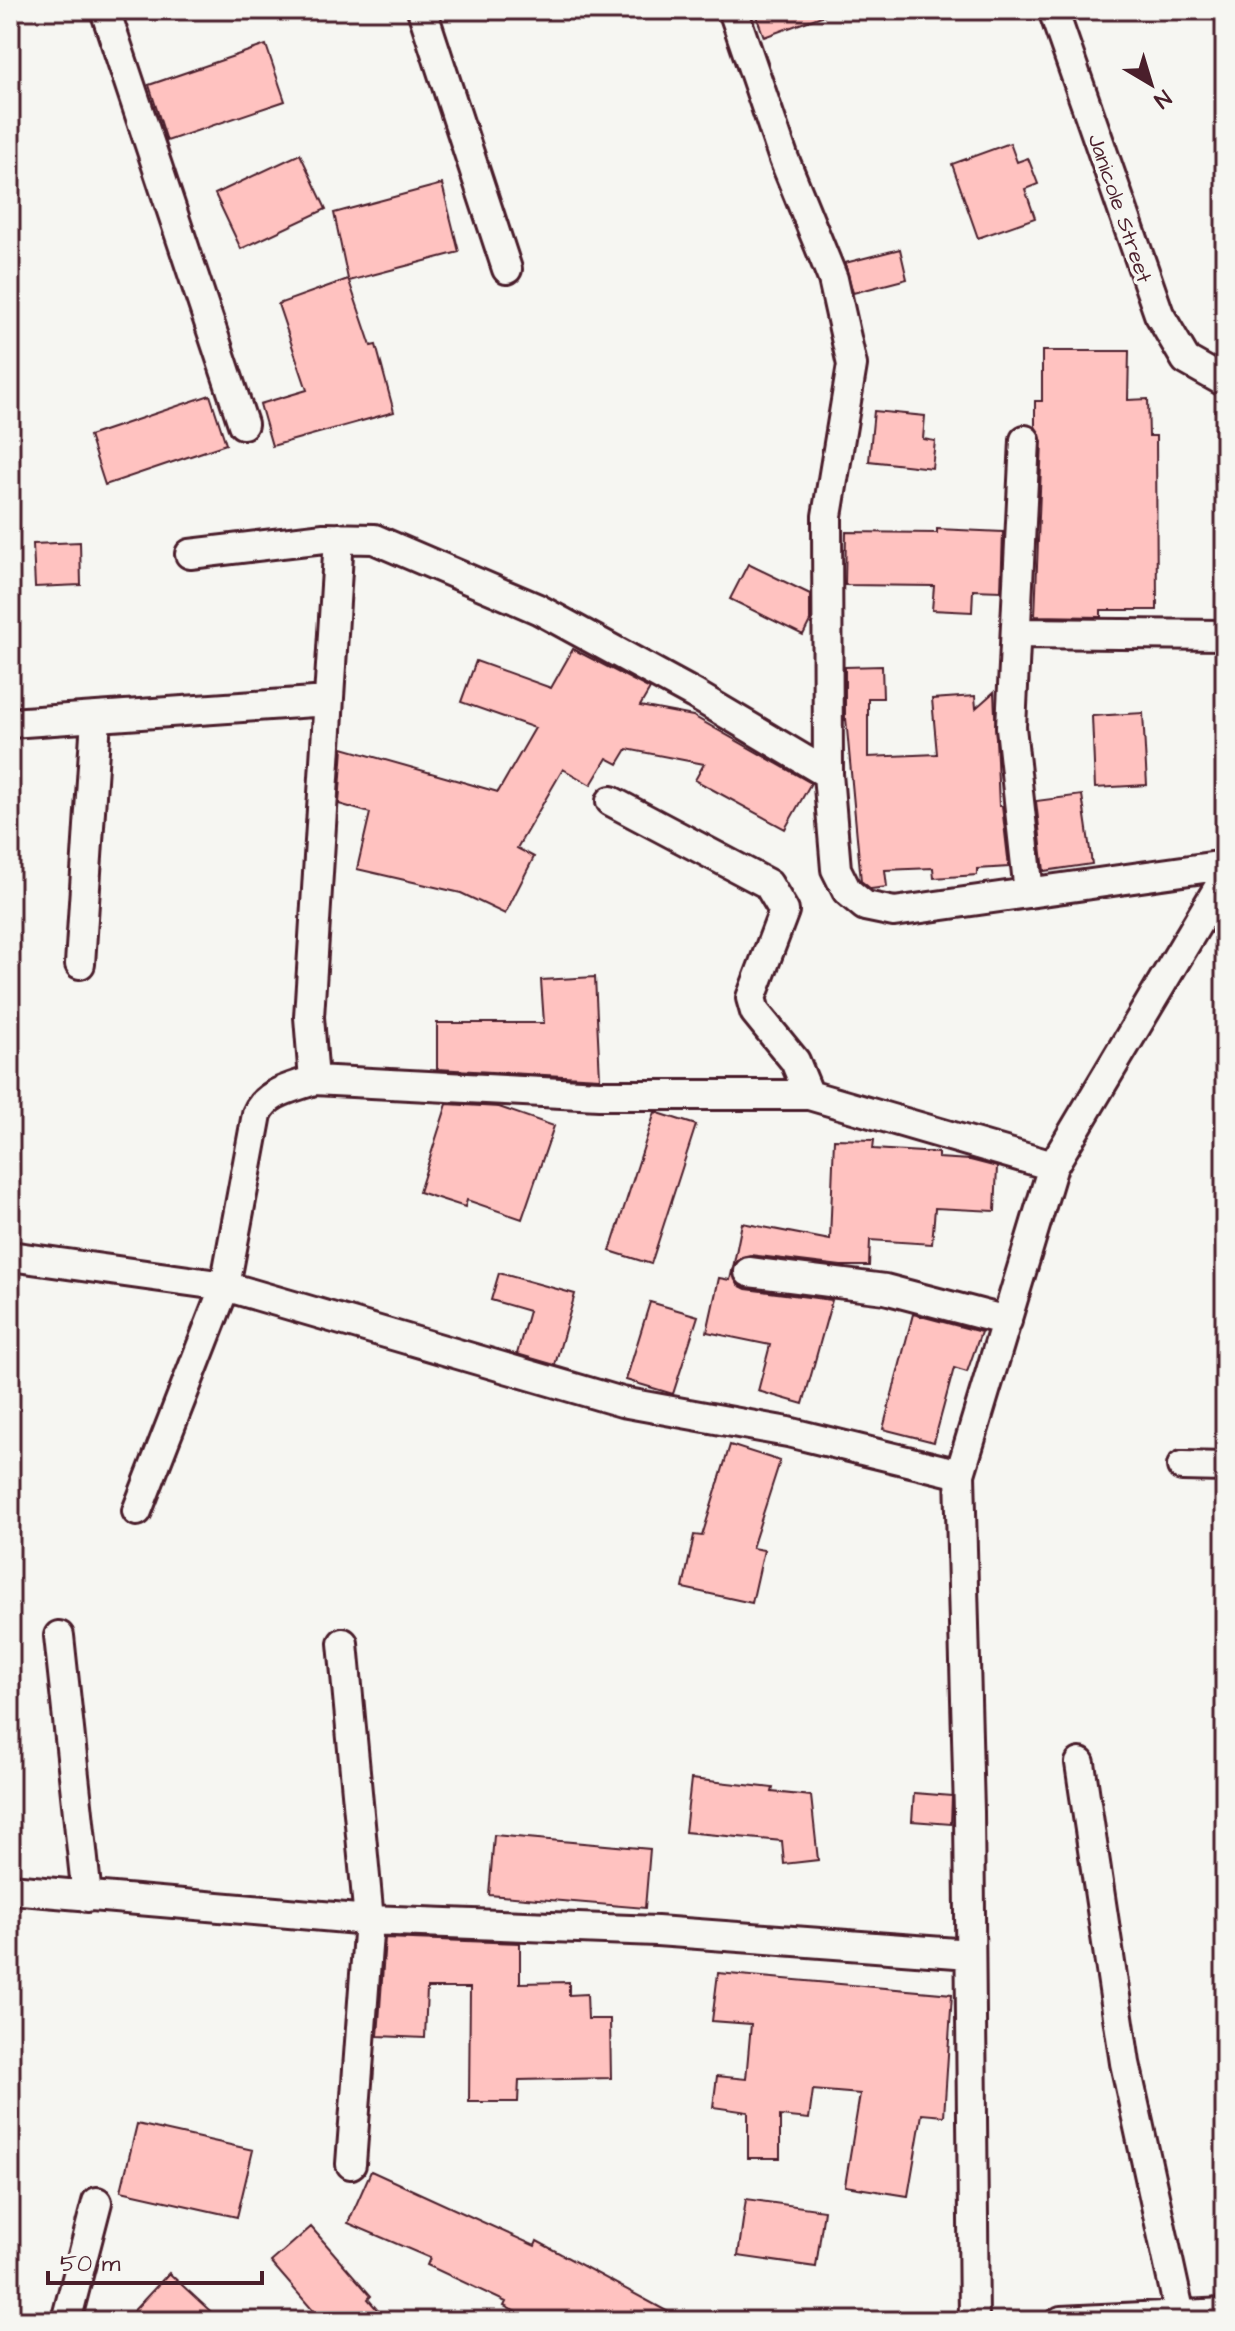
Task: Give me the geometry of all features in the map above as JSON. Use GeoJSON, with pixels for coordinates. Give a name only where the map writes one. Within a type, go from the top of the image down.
{"type":"FeatureCollection","features":[{"type":"Feature","properties":{"kind":"street"},"geometry":{"type":"LineString","coordinates":[[105,10],[243,424]]}},
{"type":"Feature","properties":{"kind":"street"},"geometry":{"type":"LineString","coordinates":[[422,10],[507,269]]}},
{"type":"Feature","properties":{"kind":"street"},"geometry":{"type":"LineString","coordinates":[[733,10],[784,159],[833,279],[852,365],[827,516],[828,774],[836,869],[847,891],[865,906],[894,912],[1225,865]]}},
{"type":"Feature","properties":{"kind":"street","name":"Janicole Street"},"geometry":{"type":"LineString","coordinates":[[1053,10],[1159,314],[1186,360],[1225,382]]}},
{"type":"Feature","properties":{"kind":"street"},"geometry":{"type":"LineString","coordinates":[[1025,440],[1011,727],[1029,893]]}},
{"type":"Feature","properties":{"kind":"street"},"geometry":{"type":"LineString","coordinates":[[190,554],[339,538],[374,539],[538,609],[694,694],[828,774]]}},
{"type":"Feature","properties":{"kind":"street"},"geometry":{"type":"LineString","coordinates":[[314,1080],[309,1017],[339,538]]}},
{"type":"Feature","properties":{"kind":"street"},"geometry":{"type":"LineString","coordinates":[[1016,633],[1225,635]]}},
{"type":"Feature","properties":{"kind":"street"},"geometry":{"type":"LineString","coordinates":[[10,723],[328,701]]}},
{"type":"Feature","properties":{"kind":"street"},"geometry":{"type":"LineString","coordinates":[[80,964],[96,719]]}},
{"type":"Feature","properties":{"kind":"street"},"geometry":{"type":"LineString","coordinates":[[611,801],[768,884],[784,911],[751,998],[755,1012],[795,1061],[809,1095]]}},
{"type":"Feature","properties":{"kind":"street"},"geometry":{"type":"LineString","coordinates":[[974,2321],[960,1474],[1053,1166],[1225,877]]}},
{"type":"Feature","properties":{"kind":"street"},"geometry":{"type":"LineString","coordinates":[[137,1511],[225,1286],[262,1103],[314,1080],[599,1095],[809,1095],[1053,1166]]}},
{"type":"Feature","properties":{"kind":"street"},"geometry":{"type":"LineString","coordinates":[[10,1256],[225,1286],[395,1339],[622,1402],[788,1432],[960,1474]]}},
{"type":"Feature","properties":{"kind":"street"},"geometry":{"type":"LineString","coordinates":[[749,1272],[885,1289],[1007,1321]]}},
{"type":"Feature","properties":{"kind":"street"},"geometry":{"type":"LineString","coordinates":[[1182,1466],[1225,1467]]}},
{"type":"Feature","properties":{"kind":"street"},"geometry":{"type":"LineString","coordinates":[[59,1636],[87,1897]]}},
{"type":"Feature","properties":{"kind":"street"},"geometry":{"type":"LineString","coordinates":[[343,1643],[369,1920],[351,2164]]}},
{"type":"Feature","properties":{"kind":"street"},"geometry":{"type":"LineString","coordinates":[[1080,1763],[1125,2063],[1180,2315]]}},
{"type":"Feature","properties":{"kind":"street"},"geometry":{"type":"LineString","coordinates":[[10,1889],[369,1920],[657,1931],[970,1954]]}},
{"type":"Feature","properties":{"kind":"street"},"geometry":{"type":"LineString","coordinates":[[66,2321],[97,2202]]}},
{"type":"Feature","properties":{"kind":"street"},"geometry":{"type":"LineString","coordinates":[[1061,2321],[1225,2313]]}},
{"type":"Feature","properties":{"kind":"building"},"geometry":{"type":"Polygon","coordinates":[[[754,10],[830,10],[830,13],[764,37],[754,10]]]}},
{"type":"Feature","properties":{"kind":"building"},"geometry":{"type":"Polygon","coordinates":[[[266,45],[285,101],[167,141],[149,85],[266,45]]]}},
{"type":"Feature","properties":{"kind":"building"},"geometry":{"type":"Polygon","coordinates":[[[1010,143],[1017,162],[1028,158],[1038,184],[1025,189],[1035,218],[978,238],[952,164],[1010,143]]]}},
{"type":"Feature","properties":{"kind":"building"},"geometry":{"type":"Polygon","coordinates":[[[300,154],[326,209],[241,249],[215,194],[300,154]]]}},
{"type":"Feature","properties":{"kind":"building"},"geometry":{"type":"Polygon","coordinates":[[[442,184],[459,252],[349,281],[371,346],[376,345],[394,412],[272,446],[260,404],[307,390],[278,304],[348,279],[334,213],[442,184]]]}},
{"type":"Feature","properties":{"kind":"building"},"geometry":{"type":"Polygon","coordinates":[[[900,249],[907,279],[853,293],[845,263],[900,249]]]}},
{"type":"Feature","properties":{"kind":"building"},"geometry":{"type":"Polygon","coordinates":[[[1042,351],[1129,351],[1128,400],[1148,399],[1149,436],[1156,436],[1157,610],[1101,610],[1101,617],[1035,616],[1042,441],[1035,426],[1035,401],[1042,401],[1042,351]]]}},
{"type":"Feature","properties":{"kind":"building"},"geometry":{"type":"Polygon","coordinates":[[[210,395],[226,444],[105,485],[89,436],[210,395]]]}},
{"type":"Feature","properties":{"kind":"building"},"geometry":{"type":"Polygon","coordinates":[[[874,411],[925,416],[923,439],[935,441],[932,468],[869,461],[874,411]]]}},
{"type":"Feature","properties":{"kind":"building"},"geometry":{"type":"Polygon","coordinates":[[[937,529],[1003,532],[1001,591],[973,590],[972,612],[932,610],[934,586],[845,585],[846,532],[937,533],[937,529]]]}},
{"type":"Feature","properties":{"kind":"building"},"geometry":{"type":"Polygon","coordinates":[[[80,542],[81,585],[35,587],[33,544],[80,542]]]}},
{"type":"Feature","properties":{"kind":"building"},"geometry":{"type":"Polygon","coordinates":[[[748,564],[810,594],[810,621],[803,635],[730,599],[748,564]]]}},
{"type":"Feature","properties":{"kind":"building"},"geometry":{"type":"Polygon","coordinates":[[[573,649],[650,689],[640,706],[693,716],[811,783],[785,829],[695,780],[704,764],[627,749],[618,764],[607,758],[591,785],[563,769],[517,848],[534,857],[505,914],[461,893],[357,869],[370,813],[339,804],[343,748],[498,792],[535,728],[461,702],[476,661],[551,688],[573,649]]]}},
{"type":"Feature","properties":{"kind":"building"},"geometry":{"type":"Polygon","coordinates":[[[882,666],[883,698],[868,698],[868,757],[937,754],[932,699],[975,696],[976,708],[994,692],[999,806],[1002,806],[1009,867],[977,869],[977,875],[934,878],[933,868],[885,870],[887,887],[871,889],[861,881],[846,718],[845,721],[845,667],[882,666]]]}},
{"type":"Feature","properties":{"kind":"building"},"geometry":{"type":"Polygon","coordinates":[[[1143,713],[1147,785],[1095,788],[1092,716],[1143,713]]]}},
{"type":"Feature","properties":{"kind":"building"},"geometry":{"type":"Polygon","coordinates":[[[1082,795],[1092,864],[1044,871],[1036,801],[1082,795]]]}},
{"type":"Feature","properties":{"kind":"building"},"geometry":{"type":"Polygon","coordinates":[[[595,977],[600,1078],[437,1069],[437,1023],[544,1023],[541,980],[595,977]]]}},
{"type":"Feature","properties":{"kind":"building"},"geometry":{"type":"Polygon","coordinates":[[[447,1104],[499,1107],[554,1126],[522,1219],[467,1200],[465,1207],[419,1192],[447,1104]]]}},
{"type":"Feature","properties":{"kind":"building"},"geometry":{"type":"Polygon","coordinates":[[[655,1112],[696,1125],[651,1264],[610,1251],[655,1112]]]}},
{"type":"Feature","properties":{"kind":"building"},"geometry":{"type":"Polygon","coordinates":[[[834,1139],[874,1140],[873,1149],[938,1153],[938,1158],[970,1160],[997,1167],[995,1211],[935,1208],[932,1244],[870,1240],[869,1266],[841,1266],[750,1255],[742,1257],[733,1268],[742,1223],[830,1240],[834,1139]]]}},
{"type":"Feature","properties":{"kind":"building"},"geometry":{"type":"Polygon","coordinates":[[[732,1271],[738,1285],[746,1289],[832,1300],[803,1404],[758,1391],[770,1345],[707,1332],[719,1278],[730,1280],[732,1271]]]}},
{"type":"Feature","properties":{"kind":"building"},"geometry":{"type":"Polygon","coordinates":[[[499,1273],[575,1294],[555,1365],[517,1354],[529,1311],[491,1300],[499,1273]]]}},
{"type":"Feature","properties":{"kind":"building"},"geometry":{"type":"Polygon","coordinates":[[[650,1302],[698,1316],[673,1394],[626,1380],[650,1302]]]}},
{"type":"Feature","properties":{"kind":"building"},"geometry":{"type":"Polygon","coordinates":[[[913,1314],[981,1332],[967,1372],[954,1368],[934,1442],[883,1429],[913,1314]]]}},
{"type":"Feature","properties":{"kind":"building"},"geometry":{"type":"Polygon","coordinates":[[[730,1445],[780,1461],[752,1548],[764,1550],[752,1603],[683,1588],[694,1535],[702,1536],[730,1445]]]}},
{"type":"Feature","properties":{"kind":"building"},"geometry":{"type":"Polygon","coordinates":[[[691,1779],[773,1788],[772,1792],[811,1796],[818,1860],[784,1864],[782,1841],[685,1832],[691,1779]]]}},
{"type":"Feature","properties":{"kind":"building"},"geometry":{"type":"Polygon","coordinates":[[[914,1793],[952,1796],[951,1824],[912,1821],[914,1793]]]}},
{"type":"Feature","properties":{"kind":"building"},"geometry":{"type":"Polygon","coordinates":[[[494,1835],[650,1849],[645,1908],[489,1895],[494,1835]]]}},
{"type":"Feature","properties":{"kind":"building"},"geometry":{"type":"Polygon","coordinates":[[[385,1938],[520,1943],[520,1983],[569,1982],[569,1995],[587,1994],[588,2019],[610,2019],[611,2078],[519,2080],[518,2102],[469,2102],[470,1988],[427,1988],[425,2038],[378,2036],[385,1938]]]}},
{"type":"Feature","properties":{"kind":"building"},"geometry":{"type":"Polygon","coordinates":[[[718,1973],[952,1994],[944,2116],[922,2114],[908,2196],[845,2186],[860,2094],[813,2090],[809,2119],[780,2116],[780,2158],[748,2158],[748,2112],[713,2107],[717,2076],[746,2079],[751,2024],[712,2021],[718,1973]]]}},
{"type":"Feature","properties":{"kind":"building"},"geometry":{"type":"Polygon","coordinates":[[[137,2124],[253,2150],[237,2217],[121,2191],[137,2124]]]}},
{"type":"Feature","properties":{"kind":"building"},"geometry":{"type":"Polygon","coordinates":[[[371,2171],[535,2246],[537,2241],[685,2321],[533,2321],[504,2306],[506,2302],[427,2265],[430,2258],[348,2223],[371,2171]]]}},
{"type":"Feature","properties":{"kind":"building"},"geometry":{"type":"Polygon","coordinates":[[[746,2199],[824,2210],[816,2267],[738,2256],[746,2199]]]}},
{"type":"Feature","properties":{"kind":"building"},"geometry":{"type":"Polygon","coordinates":[[[311,2227],[371,2296],[368,2299],[387,2321],[322,2321],[271,2262],[311,2227]]]}},
{"type":"Feature","properties":{"kind":"building"},"geometry":{"type":"Polygon","coordinates":[[[169,2273],[221,2321],[124,2321],[169,2273]]]}}]}
